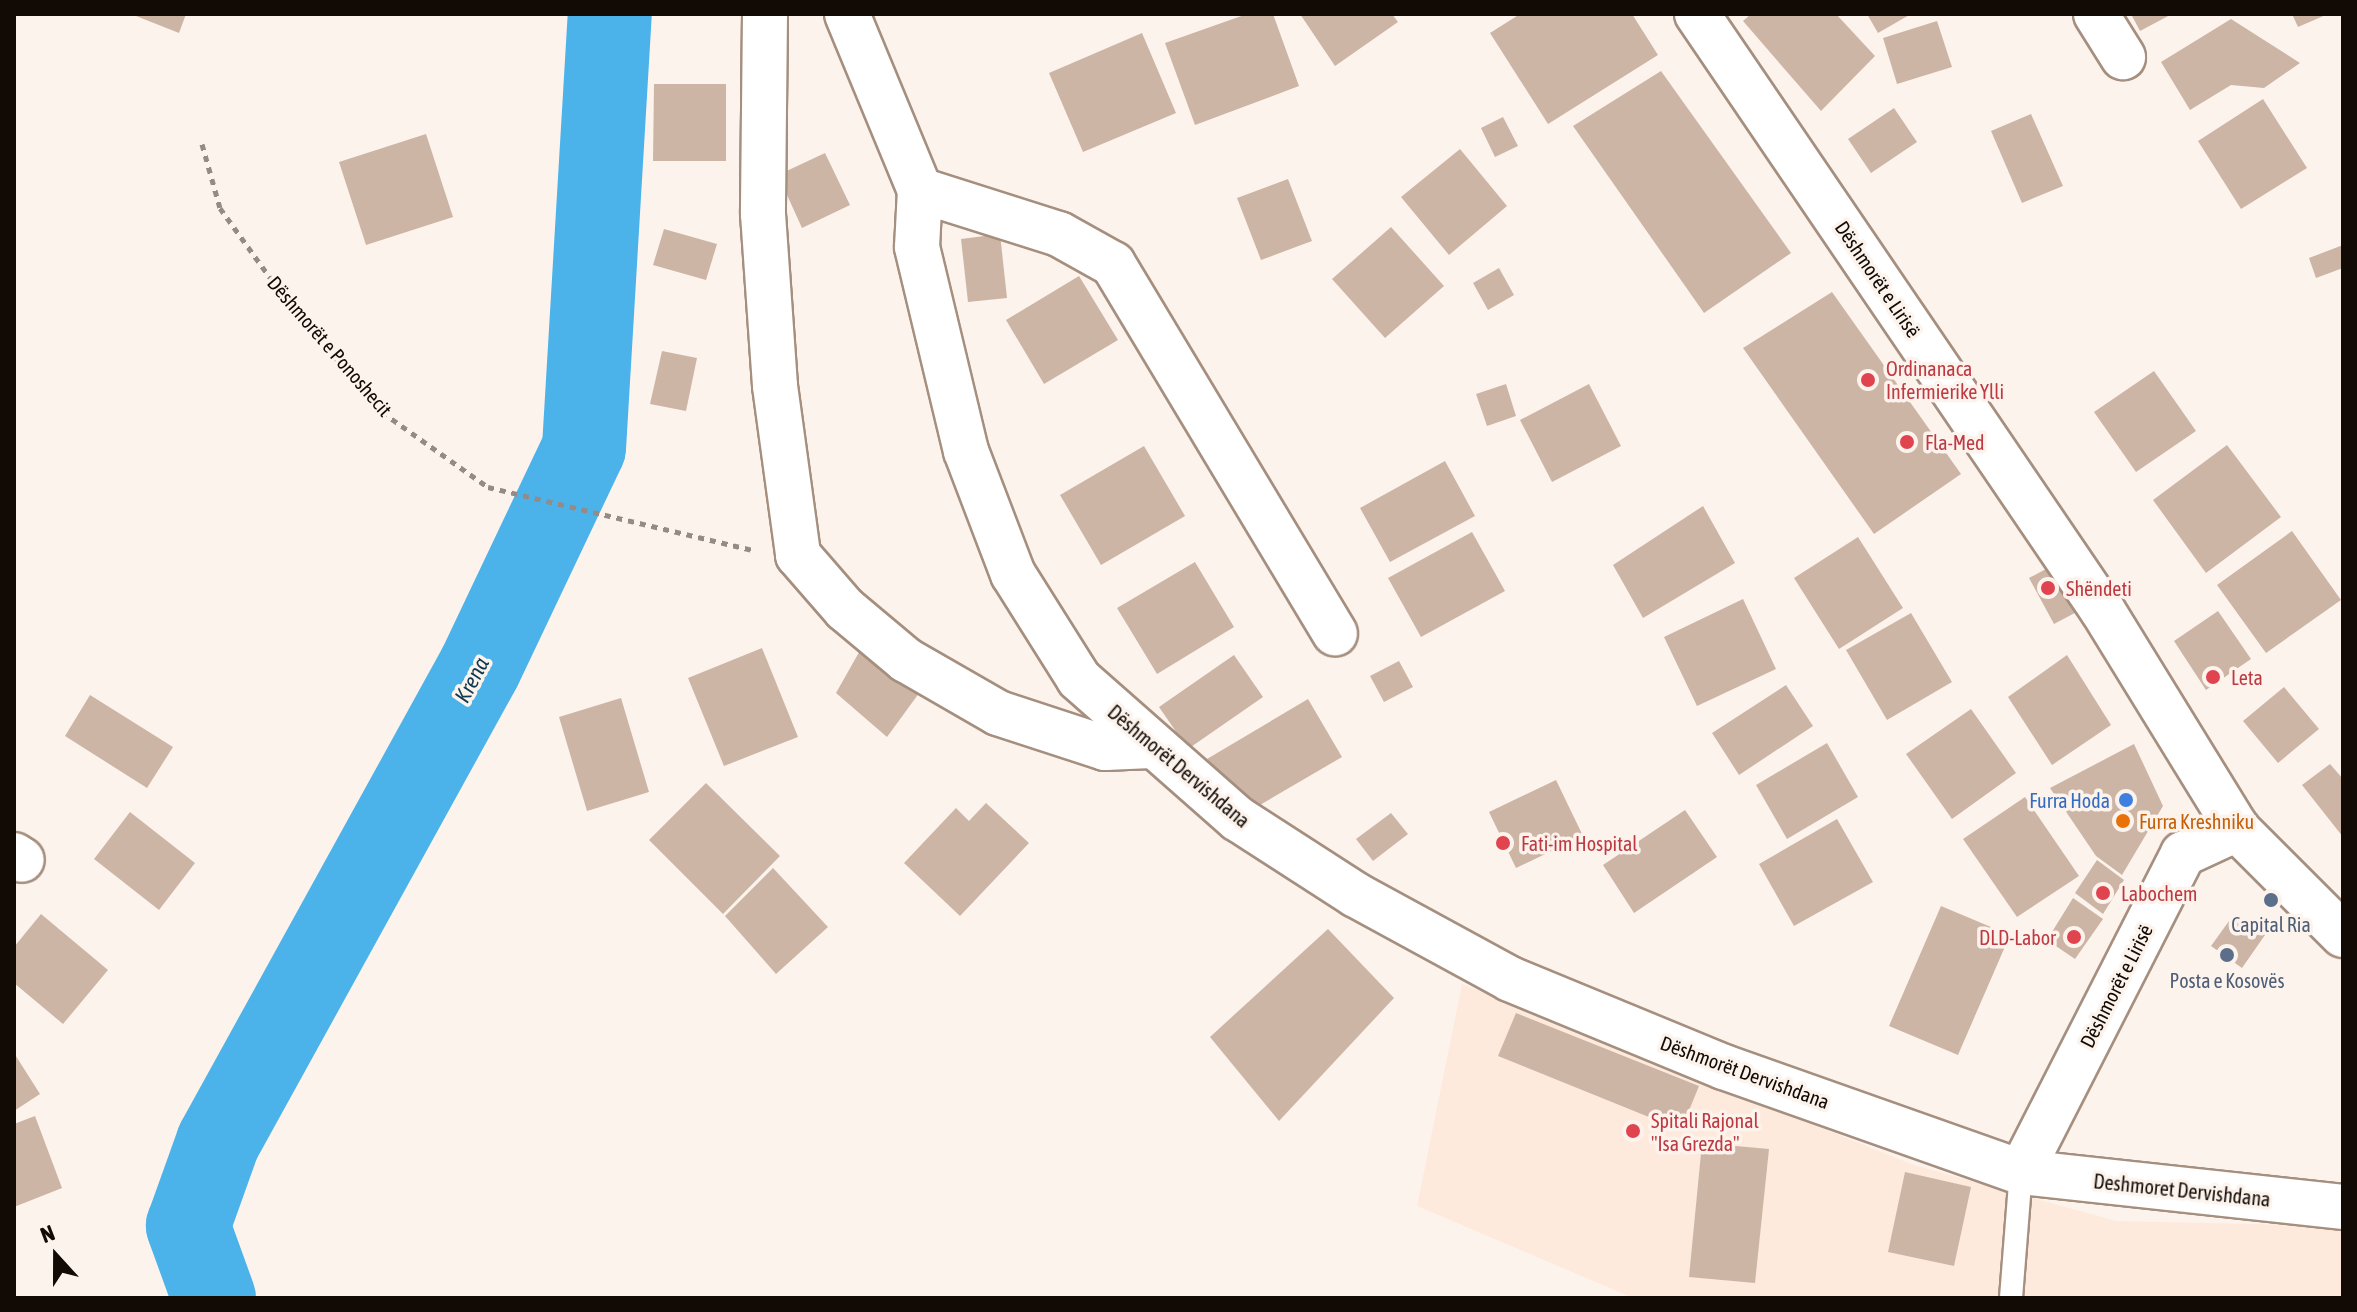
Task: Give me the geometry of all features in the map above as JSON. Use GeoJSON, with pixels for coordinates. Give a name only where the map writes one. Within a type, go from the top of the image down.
{"type":"FeatureCollection","features":[{"type":"Feature","properties":{"kind":"street"},"geometry":{"type":"LineString","coordinates":[[765,14],[763,214],[775,386],[798,555],[845,609],[906,660],[998,713],[1105,748],[1151,746]]}},
{"type":"Feature","properties":{"kind":"street","name":"Dëshmorët Dervishdana"},"geometry":{"type":"LineString","coordinates":[[847,14],[920,190],[917,247],[963,436],[1013,574],[1079,679],[1151,746],[1238,819],[1356,895],[1510,979],[1724,1067],[2021,1172]]}},
{"type":"Feature","properties":{"kind":"street","name":"Dëshmorët e Lirisë"},"geometry":{"type":"LineString","coordinates":[[1697,14],[2103,611],[2237,829],[2343,935]]}},
{"type":"Feature","properties":{"kind":"street"},"geometry":{"type":"LineString","coordinates":[[2096,14],[2123,57]]}},
{"type":"Feature","properties":{"kind":"street"},"geometry":{"type":"LineString","coordinates":[[920,190],[1088,246],[1113,264],[1335,633]]}},
{"type":"Feature","properties":{"kind":"street","name":"Dëshmorët e Lirisë"},"geometry":{"type":"LineString","coordinates":[[2021,1172],[2183,854],[2237,829]]}},
{"type":"Feature","properties":{"kind":"street","name":"Deshmoret Dervishdana"},"geometry":{"type":"LineString","coordinates":[[2021,1172],[2343,1207]]}},
{"type":"Feature","properties":{"kind":"lane"},"geometry":{"type":"LineString","coordinates":[[2011,1298],[2021,1172]]}},
{"type":"Feature","properties":{"kind":"path","name":"Dëshmorët e Ponoshecit"},"geometry":{"type":"LineString","coordinates":[[202,144],[220,208],[289,304],[382,412],[488,487],[608,519],[798,555]]}},
{"type":"Feature","properties":{"kind":"shaded area","name":"Spitali Rajonal \"Isa Grezda\""},"geometry":{"type":"Polygon","coordinates":[[[1462,984],[1914,1165],[2116,1221],[2343,1226],[2343,1298],[1633,1298],[1417,1206],[1462,984]]]}},
{"type":"Feature","properties":{"kind":"building"},"geometry":{"type":"Polygon","coordinates":[[[131,14],[186,14],[179,33],[131,14]]]}},
{"type":"Feature","properties":{"kind":"building"},"geometry":{"type":"Polygon","coordinates":[[[1247,14],[1273,14],[1299,86],[1195,125],[1165,43],[1247,14]]]}},
{"type":"Feature","properties":{"kind":"building"},"geometry":{"type":"Polygon","coordinates":[[[1300,14],[1392,14],[1398,22],[1335,66],[1300,14]]]}},
{"type":"Feature","properties":{"kind":"building"},"geometry":{"type":"Polygon","coordinates":[[[1520,14],[1632,14],[1658,55],[1548,124],[1490,33],[1520,14]]]}},
{"type":"Feature","properties":{"kind":"building"},"geometry":{"type":"Polygon","coordinates":[[[1751,14],[1836,14],[1875,56],[1821,111],[1743,21],[1751,14]]]}},
{"type":"Feature","properties":{"kind":"building"},"geometry":{"type":"Polygon","coordinates":[[[1867,14],[1911,14],[1878,33],[1867,14]]]}},
{"type":"Feature","properties":{"kind":"building"},"geometry":{"type":"Polygon","coordinates":[[[2131,14],[2172,14],[2140,31],[2131,14]]]}},
{"type":"Feature","properties":{"kind":"building"},"geometry":{"type":"Polygon","coordinates":[[[2292,14],[2328,14],[2298,27],[2292,14]]]}},
{"type":"Feature","properties":{"kind":"building"},"geometry":{"type":"Polygon","coordinates":[[[2231,19],[2300,63],[2264,88],[2231,85],[2190,110],[2161,62],[2231,19]]]}},
{"type":"Feature","properties":{"kind":"building"},"geometry":{"type":"Polygon","coordinates":[[[1937,21],[1952,67],[1897,84],[1883,38],[1937,21]]]}},
{"type":"Feature","properties":{"kind":"building"},"geometry":{"type":"Polygon","coordinates":[[[1142,33],[1176,113],[1083,152],[1049,73],[1142,33]]]}},
{"type":"Feature","properties":{"kind":"building"},"geometry":{"type":"Polygon","coordinates":[[[1661,71],[1791,253],[1704,313],[1573,126],[1661,71]]]}},
{"type":"Feature","properties":{"kind":"building"},"geometry":{"type":"Polygon","coordinates":[[[654,84],[726,84],[726,161],[653,161],[654,84]]]}},
{"type":"Feature","properties":{"kind":"building"},"geometry":{"type":"Polygon","coordinates":[[[2263,99],[2307,168],[2241,209],[2198,141],[2263,99]]]}},
{"type":"Feature","properties":{"kind":"building"},"geometry":{"type":"Polygon","coordinates":[[[1894,108],[1917,142],[1871,173],[1848,139],[1894,108]]]}},
{"type":"Feature","properties":{"kind":"building"},"geometry":{"type":"Polygon","coordinates":[[[2031,114],[2063,186],[2022,203],[1991,131],[2031,114]]]}},
{"type":"Feature","properties":{"kind":"building"},"geometry":{"type":"Polygon","coordinates":[[[1503,117],[1518,146],[1495,157],[1481,128],[1503,117]]]}},
{"type":"Feature","properties":{"kind":"building"},"geometry":{"type":"Polygon","coordinates":[[[426,134],[453,217],[366,245],[339,162],[426,134]]]}},
{"type":"Feature","properties":{"kind":"building"},"geometry":{"type":"Polygon","coordinates":[[[1460,149],[1507,206],[1449,255],[1401,197],[1460,149]]]}},
{"type":"Feature","properties":{"kind":"building"},"geometry":{"type":"Polygon","coordinates":[[[825,153],[850,205],[802,228],[778,175],[825,153]]]}},
{"type":"Feature","properties":{"kind":"building"},"geometry":{"type":"Polygon","coordinates":[[[1288,179],[1312,241],[1261,260],[1237,198],[1288,179]]]}},
{"type":"Feature","properties":{"kind":"building"},"geometry":{"type":"Polygon","coordinates":[[[1391,227],[1444,286],[1385,338],[1332,279],[1391,227]]]}},
{"type":"Feature","properties":{"kind":"building"},"geometry":{"type":"Polygon","coordinates":[[[664,229],[717,244],[706,280],[653,265],[664,229]]]}},
{"type":"Feature","properties":{"kind":"building"},"geometry":{"type":"Polygon","coordinates":[[[1000,234],[1007,298],[968,302],[961,239],[1000,234]]]}},
{"type":"Feature","properties":{"kind":"building"},"geometry":{"type":"Polygon","coordinates":[[[2343,245],[2343,268],[2316,278],[2309,258],[2343,245]]]}},
{"type":"Feature","properties":{"kind":"building"},"geometry":{"type":"Polygon","coordinates":[[[1499,268],[1514,295],[1488,310],[1473,283],[1499,268]]]}},
{"type":"Feature","properties":{"kind":"building"},"geometry":{"type":"Polygon","coordinates":[[[1079,276],[1118,340],[1044,384],[1006,320],[1079,276]]]}},
{"type":"Feature","properties":{"kind":"building"},"geometry":{"type":"Polygon","coordinates":[[[1832,292],[1961,474],[1874,534],[1743,348],[1832,292]]]}},
{"type":"Feature","properties":{"kind":"building"},"geometry":{"type":"Polygon","coordinates":[[[662,351],[697,358],[686,411],[650,404],[662,351]]]}},
{"type":"Feature","properties":{"kind":"building"},"geometry":{"type":"Polygon","coordinates":[[[2154,371],[2196,431],[2136,472],[2094,412],[2154,371]]]}},
{"type":"Feature","properties":{"kind":"building"},"geometry":{"type":"Polygon","coordinates":[[[1506,384],[1516,416],[1487,426],[1476,394],[1506,384]]]}},
{"type":"Feature","properties":{"kind":"building"},"geometry":{"type":"Polygon","coordinates":[[[1589,384],[1621,446],[1552,482],[1520,420],[1589,384]]]}},
{"type":"Feature","properties":{"kind":"building"},"geometry":{"type":"Polygon","coordinates":[[[2227,445],[2281,517],[2206,573],[2153,500],[2227,445]]]}},
{"type":"Feature","properties":{"kind":"building"},"geometry":{"type":"Polygon","coordinates":[[[1144,446],[1185,516],[1101,565],[1060,495],[1144,446]]]}},
{"type":"Feature","properties":{"kind":"building"},"geometry":{"type":"Polygon","coordinates":[[[1445,461],[1475,516],[1390,562],[1360,508],[1445,461]]]}},
{"type":"Feature","properties":{"kind":"building"},"geometry":{"type":"Polygon","coordinates":[[[1703,506],[1735,563],[1643,618],[1613,565],[1703,506]]]}},
{"type":"Feature","properties":{"kind":"building"},"geometry":{"type":"Polygon","coordinates":[[[2292,531],[2341,600],[2266,653],[2217,585],[2292,531]]]}},
{"type":"Feature","properties":{"kind":"building"},"geometry":{"type":"Polygon","coordinates":[[[1472,532],[1505,591],[1421,637],[1388,578],[1472,532]]]}},
{"type":"Feature","properties":{"kind":"building"},"geometry":{"type":"Polygon","coordinates":[[[1858,537],[1903,608],[1839,649],[1794,578],[1858,537]]]}},
{"type":"Feature","properties":{"kind":"building"},"geometry":{"type":"Polygon","coordinates":[[[2063,560],[2088,606],[2054,624],[2029,578],[2063,560]]]}},
{"type":"Feature","properties":{"kind":"building"},"geometry":{"type":"Polygon","coordinates":[[[1195,562],[1234,627],[1157,674],[1117,608],[1195,562]]]}},
{"type":"Feature","properties":{"kind":"building"},"geometry":{"type":"Polygon","coordinates":[[[1743,599],[1776,669],[1697,706],[1664,637],[1743,599]]]}},
{"type":"Feature","properties":{"kind":"building"},"geometry":{"type":"Polygon","coordinates":[[[2218,611],[2251,659],[2206,690],[2174,641],[2218,611]]]}},
{"type":"Feature","properties":{"kind":"building"},"geometry":{"type":"Polygon","coordinates":[[[1911,613],[1952,682],[1887,720],[1846,650],[1911,613]]]}},
{"type":"Feature","properties":{"kind":"building"},"geometry":{"type":"Polygon","coordinates":[[[862,647],[925,685],[887,737],[836,693],[862,647]]]}},
{"type":"Feature","properties":{"kind":"building"},"geometry":{"type":"Polygon","coordinates":[[[762,648],[798,737],[724,766],[688,678],[762,648]]]}},
{"type":"Feature","properties":{"kind":"building"},"geometry":{"type":"Polygon","coordinates":[[[1234,655],[1263,697],[1188,749],[1159,707],[1234,655]]]}},
{"type":"Feature","properties":{"kind":"building"},"geometry":{"type":"Polygon","coordinates":[[[2067,655],[2111,725],[2052,765],[2008,697],[2067,655]]]}},
{"type":"Feature","properties":{"kind":"building"},"geometry":{"type":"Polygon","coordinates":[[[1399,661],[1413,687],[1384,702],[1370,676],[1399,661]]]}},
{"type":"Feature","properties":{"kind":"building"},"geometry":{"type":"Polygon","coordinates":[[[1786,685],[1813,726],[1739,775],[1712,733],[1786,685]]]}},
{"type":"Feature","properties":{"kind":"building"},"geometry":{"type":"Polygon","coordinates":[[[2284,687],[2319,729],[2278,763],[2243,721],[2284,687]]]}},
{"type":"Feature","properties":{"kind":"building"},"geometry":{"type":"Polygon","coordinates":[[[90,695],[173,747],[147,788],[65,736],[90,695]]]}},
{"type":"Feature","properties":{"kind":"building"},"geometry":{"type":"Polygon","coordinates":[[[621,698],[649,792],[587,811],[559,717],[621,698]]]}},
{"type":"Feature","properties":{"kind":"building"},"geometry":{"type":"Polygon","coordinates":[[[1308,699],[1342,757],[1241,816],[1207,759],[1308,699]]]}},
{"type":"Feature","properties":{"kind":"building"},"geometry":{"type":"Polygon","coordinates":[[[1971,709],[2016,773],[1952,819],[1906,754],[1971,709]]]}},
{"type":"Feature","properties":{"kind":"building"},"geometry":{"type":"Polygon","coordinates":[[[1827,743],[1858,797],[1787,839],[1756,785],[1827,743]]]}},
{"type":"Feature","properties":{"kind":"building"},"geometry":{"type":"Polygon","coordinates":[[[2134,744],[2163,806],[2122,875],[2096,856],[2050,788],[2134,744]]]}},
{"type":"Feature","properties":{"kind":"building"},"geometry":{"type":"Polygon","coordinates":[[[2330,764],[2343,779],[2343,837],[2302,785],[2330,764]]]}},
{"type":"Feature","properties":{"kind":"building"},"geometry":{"type":"Polygon","coordinates":[[[1556,780],[1583,836],[1516,868],[1489,812],[1556,780]]]}},
{"type":"Feature","properties":{"kind":"building"},"geometry":{"type":"Polygon","coordinates":[[[706,783],[780,856],[723,914],[649,840],[706,783]]]}},
{"type":"Feature","properties":{"kind":"building"},"geometry":{"type":"Polygon","coordinates":[[[2025,797],[2079,876],[2017,917],[1963,839],[2025,797]]]}},
{"type":"Feature","properties":{"kind":"building"},"geometry":{"type":"Polygon","coordinates":[[[986,803],[1029,843],[960,916],[904,863],[956,808],[969,821],[986,803]]]}},
{"type":"Feature","properties":{"kind":"building"},"geometry":{"type":"Polygon","coordinates":[[[1685,810],[1717,857],[1634,913],[1603,865],[1685,810]]]}},
{"type":"Feature","properties":{"kind":"building"},"geometry":{"type":"Polygon","coordinates":[[[130,812],[195,863],[159,910],[94,859],[130,812]]]}},
{"type":"Feature","properties":{"kind":"building"},"geometry":{"type":"Polygon","coordinates":[[[1391,813],[1408,834],[1373,861],[1356,839],[1391,813]]]}},
{"type":"Feature","properties":{"kind":"building"},"geometry":{"type":"Polygon","coordinates":[[[1837,819],[1873,882],[1794,926],[1759,864],[1837,819]]]}},
{"type":"Feature","properties":{"kind":"building"},"geometry":{"type":"Polygon","coordinates":[[[2097,860],[2124,880],[2103,914],[2075,893],[2097,860]]]}},
{"type":"Feature","properties":{"kind":"building"},"geometry":{"type":"Polygon","coordinates":[[[773,868],[828,927],[776,974],[725,916],[773,868]]]}},
{"type":"Feature","properties":{"kind":"building"},"geometry":{"type":"Polygon","coordinates":[[[2073,898],[2103,919],[2075,959],[2047,940],[2073,898]]]}},
{"type":"Feature","properties":{"kind":"building"},"geometry":{"type":"Polygon","coordinates":[[[1941,906],[2010,935],[1958,1055],[1889,1026],[1941,906]]]}},
{"type":"Feature","properties":{"kind":"building"},"geometry":{"type":"Polygon","coordinates":[[[41,914],[108,970],[63,1024],[14,983],[14,947],[41,914]]]}},
{"type":"Feature","properties":{"kind":"building"},"geometry":{"type":"Polygon","coordinates":[[[2234,914],[2265,935],[2242,968],[2211,946],[2234,914]]]}},
{"type":"Feature","properties":{"kind":"building"},"geometry":{"type":"Polygon","coordinates":[[[1328,929],[1394,998],[1279,1121],[1210,1037],[1328,929]]]}},
{"type":"Feature","properties":{"kind":"building"},"geometry":{"type":"Polygon","coordinates":[[[1516,1013],[1699,1086],[1681,1130],[1498,1056],[1516,1013]]]}},
{"type":"Feature","properties":{"kind":"building"},"geometry":{"type":"Polygon","coordinates":[[[14,1053],[40,1094],[14,1111],[14,1053]]]}},
{"type":"Feature","properties":{"kind":"building"},"geometry":{"type":"Polygon","coordinates":[[[35,1116],[62,1188],[14,1207],[14,1124],[35,1116]]]}},
{"type":"Feature","properties":{"kind":"building"},"geometry":{"type":"Polygon","coordinates":[[[1702,1143],[1769,1149],[1755,1283],[1689,1277],[1702,1143]]]}},
{"type":"Feature","properties":{"kind":"building"},"geometry":{"type":"Polygon","coordinates":[[[1905,1172],[1971,1187],[1954,1266],[1888,1252],[1905,1172]]]}},
{"type":"Feature","properties":{"kind":"waterway","name":"Krena"},"geometry":{"type":"LineString","coordinates":[[214,1298],[188,1226],[218,1142],[480,667],[584,448],[610,14]]}},
{"type":"Feature","properties":{"kind":"place","name":"Ordinanaca Infermierike Ylli"},"geometry":{"type":"Point","coordinates":[1868,380]}},
{"type":"Feature","properties":{"kind":"place","name":"Fla-Med"},"geometry":{"type":"Point","coordinates":[1907,442]}},
{"type":"Feature","properties":{"kind":"place","name":"Shëndeti"},"geometry":{"type":"Point","coordinates":[2048,588]}},
{"type":"Feature","properties":{"kind":"place","name":"Leta"},"geometry":{"type":"Point","coordinates":[2213,677]}},
{"type":"Feature","properties":{"kind":"place","name":"Furra Hoda"},"geometry":{"type":"Point","coordinates":[2126,800]}},
{"type":"Feature","properties":{"kind":"place","name":"Furra Kreshniku"},"geometry":{"type":"Point","coordinates":[2123,821]}},
{"type":"Feature","properties":{"kind":"place","name":"Fati-im Hospital"},"geometry":{"type":"Point","coordinates":[1503,843]}},
{"type":"Feature","properties":{"kind":"place","name":"Labochem"},"geometry":{"type":"Point","coordinates":[2103,893]}},
{"type":"Feature","properties":{"kind":"place","name":"Capital Ria"},"geometry":{"type":"Point","coordinates":[2271,900]}},
{"type":"Feature","properties":{"kind":"place","name":"DLD-Labor"},"geometry":{"type":"Point","coordinates":[2074,937]}},
{"type":"Feature","properties":{"kind":"place","name":"Posta e Kosovës"},"geometry":{"type":"Point","coordinates":[2227,955]}},
{"type":"Feature","properties":{"kind":"place","name":"Spitali Rajonal \"Isa Grezda\""},"geometry":{"type":"Point","coordinates":[1633,1131]}}]}
